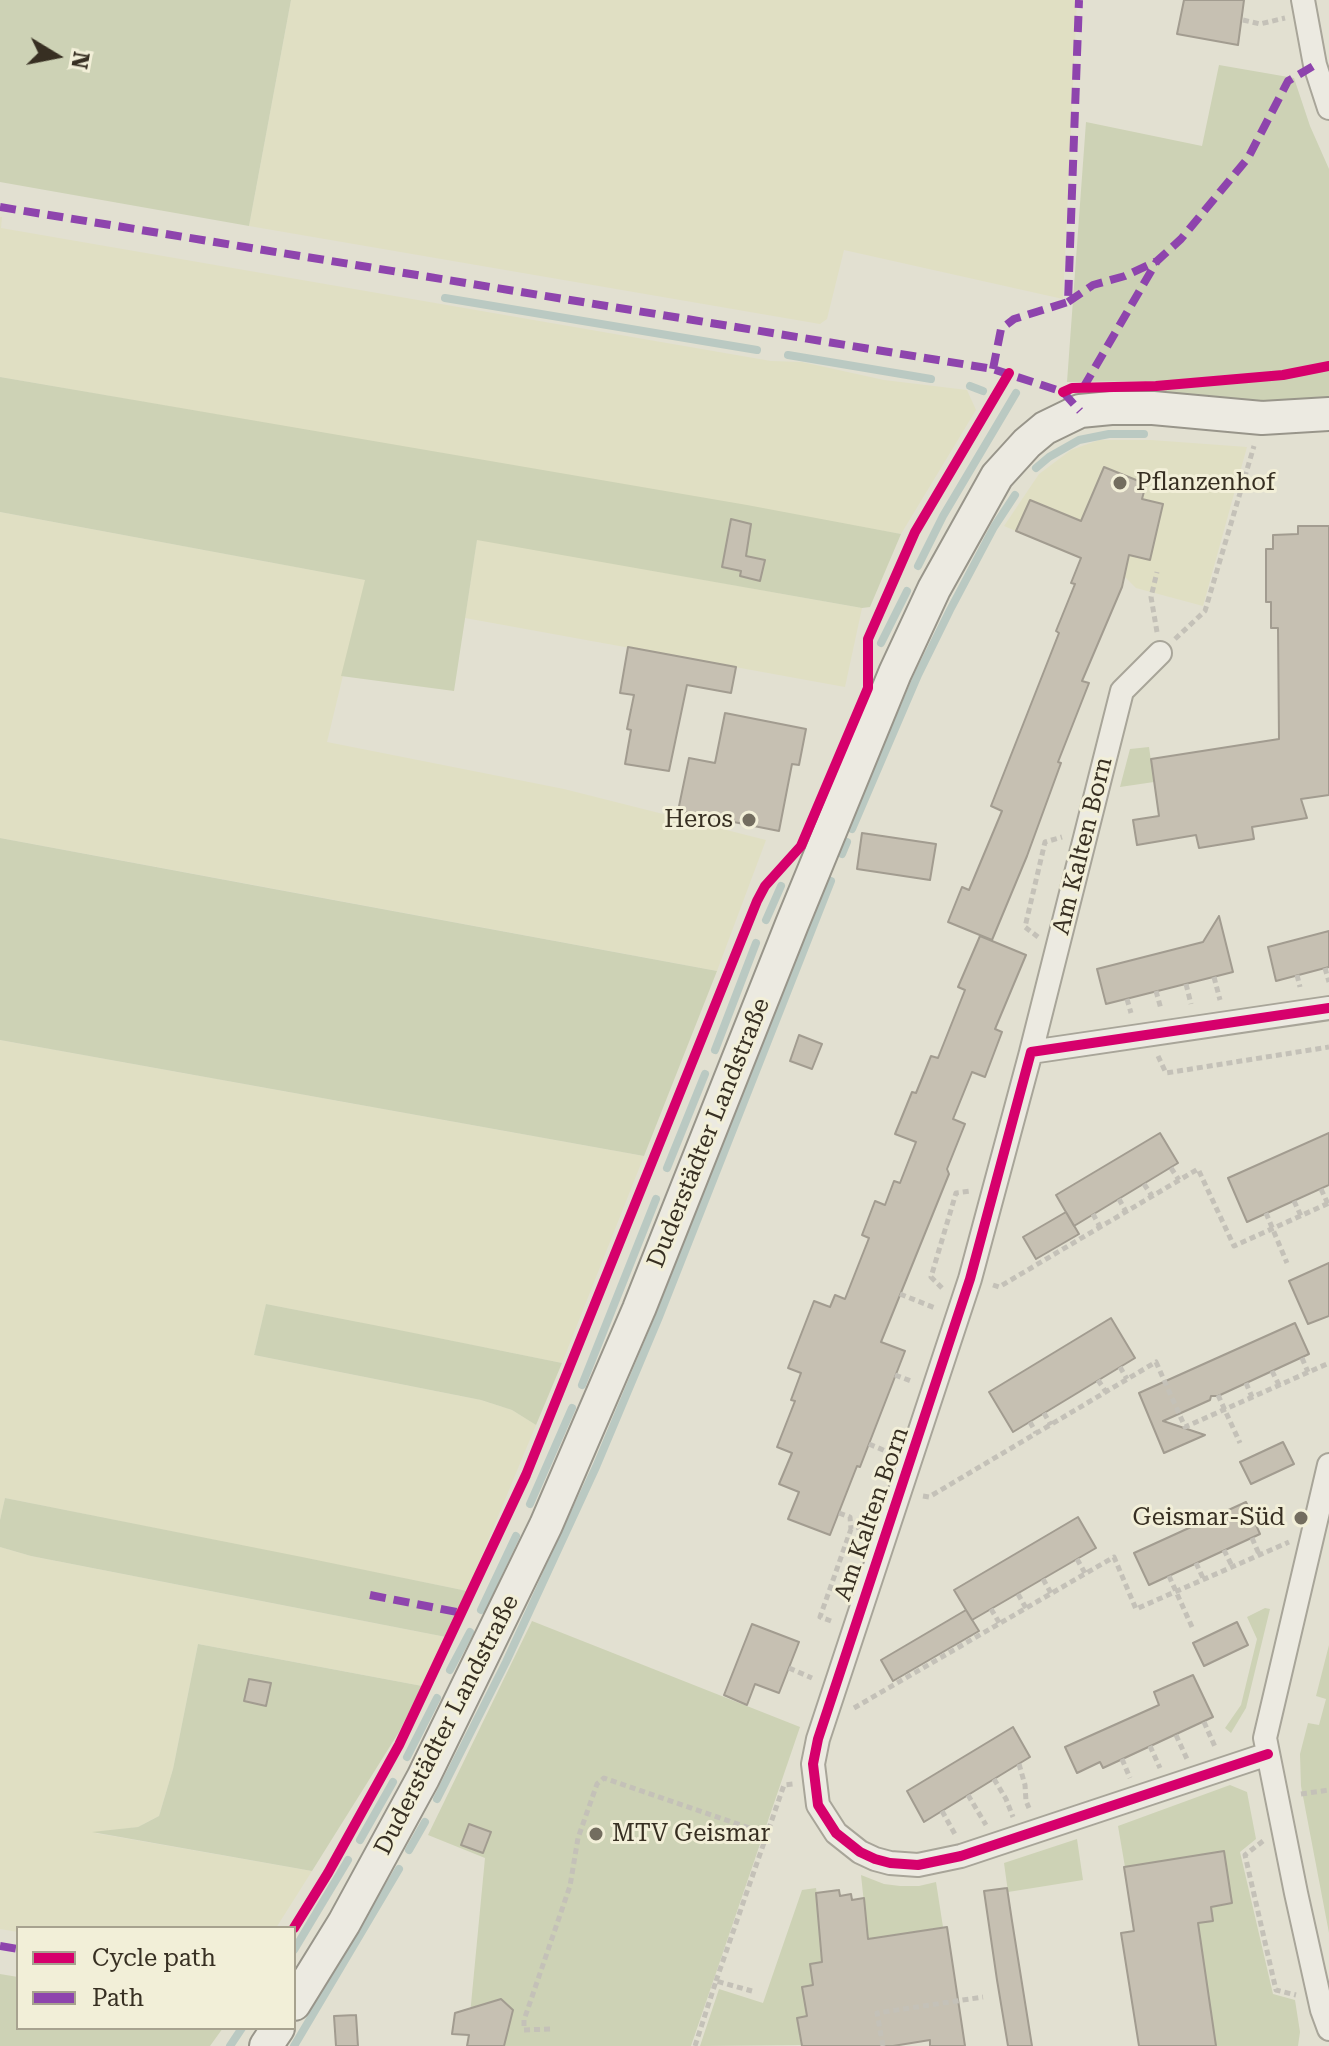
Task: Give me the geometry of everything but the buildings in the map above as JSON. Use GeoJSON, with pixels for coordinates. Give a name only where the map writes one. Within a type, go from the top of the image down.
{"type":"FeatureCollection","features":[{"type":"Feature","properties":{"kind":"main road","name":"Duderstädter Landstraße"},"geometry":{"type":"LineString","coordinates":[[296,2001],[344,1923],[409,1806],[546,1525],[639,1309],[895,673],[934,589],[997,476],[1027,443],[1063,418],[1080,411],[1153,408],[1262,418],[1329,414]]}},
{"type":"Feature","properties":{"kind":"street"},"geometry":{"type":"LineString","coordinates":[[1304,7],[1315,65],[1329,108]]}},
{"type":"Feature","properties":{"kind":"street","name":"Am Kalten Born"},"geometry":{"type":"LineString","coordinates":[[1160,653],[1122,691],[996,1188],[960,1312],[831,1700],[813,1764],[814,1782],[818,1805],[836,1833],[860,1852],[875,1859],[918,1865],[947,1860],[1020,1837],[1268,1754]]}},
{"type":"Feature","properties":{"kind":"street"},"geometry":{"type":"LineString","coordinates":[[1031,1052],[1329,1008]]}},
{"type":"Feature","properties":{"kind":"street"},"geometry":{"type":"LineString","coordinates":[[1329,1465],[1265,1738],[1320,2000],[1329,2029]]}},
{"type":"Feature","properties":{"kind":"path"},"geometry":{"type":"LineString","coordinates":[[1243,20],[1260,24],[1304,7]]}},
{"type":"Feature","properties":{"kind":"path"},"geometry":{"type":"LineString","coordinates":[[1160,653],[1205,611],[1262,418]]}},
{"type":"Feature","properties":{"kind":"path"},"geometry":{"type":"LineString","coordinates":[[1157,572],[1151,597],[1160,653]]}},
{"type":"Feature","properties":{"kind":"path"},"geometry":{"type":"LineString","coordinates":[[1057,951],[1025,927],[1045,842],[1086,829]]}},
{"type":"Feature","properties":{"kind":"path"},"geometry":{"type":"LineString","coordinates":[[1325,968],[1329,982]]}},
{"type":"Feature","properties":{"kind":"path"},"geometry":{"type":"LineString","coordinates":[[1137,1038],[1156,1052],[1166,1073],[1329,1047]]}},
{"type":"Feature","properties":{"kind":"path"},"geometry":{"type":"LineString","coordinates":[[1171,1168],[1179,1180]]}},
{"type":"Feature","properties":{"kind":"path"},"geometry":{"type":"LineString","coordinates":[[970,1279],[999,1287],[1198,1169],[1234,1246],[1328,1204],[1321,1189]]}},
{"type":"Feature","properties":{"kind":"path"},"geometry":{"type":"LineString","coordinates":[[1144,1184],[1152,1196]]}},
{"type":"Feature","properties":{"kind":"path"},"geometry":{"type":"LineString","coordinates":[[960,1312],[931,1277],[956,1193],[996,1188]]}},
{"type":"Feature","properties":{"kind":"path"},"geometry":{"type":"LineString","coordinates":[[1119,1199],[1126,1212]]}},
{"type":"Feature","properties":{"kind":"path"},"geometry":{"type":"LineString","coordinates":[[1294,1201],[1301,1216]]}},
{"type":"Feature","properties":{"kind":"path"},"geometry":{"type":"LineString","coordinates":[[1266,1213],[1287,1263]]}},
{"type":"Feature","properties":{"kind":"path"},"geometry":{"type":"LineString","coordinates":[[1093,1214],[1100,1227]]}},
{"type":"Feature","properties":{"kind":"path"},"geometry":{"type":"LineString","coordinates":[[900,1294],[960,1312]]}},
{"type":"Feature","properties":{"kind":"path"},"geometry":{"type":"LineString","coordinates":[[1302,1358],[1308,1372]]}},
{"type":"Feature","properties":{"kind":"path"},"geometry":{"type":"LineString","coordinates":[[902,1490],[929,1497],[1156,1362],[1185,1427],[1329,1363]]}},
{"type":"Feature","properties":{"kind":"path"},"geometry":{"type":"LineString","coordinates":[[1120,1367],[1127,1379]]}},
{"type":"Feature","properties":{"kind":"path"},"geometry":{"type":"LineString","coordinates":[[1272,1371],[1279,1385]]}},
{"type":"Feature","properties":{"kind":"path"},"geometry":{"type":"LineString","coordinates":[[1098,1380],[1106,1392]]}},
{"type":"Feature","properties":{"kind":"path"},"geometry":{"type":"LineString","coordinates":[[1246,1383],[1252,1397]]}},
{"type":"Feature","properties":{"kind":"path"},"geometry":{"type":"LineString","coordinates":[[1218,1395],[1240,1443]]}},
{"type":"Feature","properties":{"kind":"path"},"geometry":{"type":"LineString","coordinates":[[1044,1413],[1051,1425]]}},
{"type":"Feature","properties":{"kind":"path"},"geometry":{"type":"LineString","coordinates":[[1030,1422],[1036,1433]]}},
{"type":"Feature","properties":{"kind":"path"},"geometry":{"type":"LineString","coordinates":[[839,1513],[850,1517],[851,1529]]}},
{"type":"Feature","properties":{"kind":"path"},"geometry":{"type":"LineString","coordinates":[[1252,1538],[1259,1554]]}},
{"type":"Feature","properties":{"kind":"path"},"geometry":{"type":"LineString","coordinates":[[831,1700],[855,1708],[1114,1557],[1136,1609],[1286,1541],[1309,1546]]}},
{"type":"Feature","properties":{"kind":"path"},"geometry":{"type":"LineString","coordinates":[[1224,1550],[1232,1566]]}},
{"type":"Feature","properties":{"kind":"path"},"geometry":{"type":"LineString","coordinates":[[1077,1559],[1085,1573]]}},
{"type":"Feature","properties":{"kind":"path"},"geometry":{"type":"LineString","coordinates":[[1196,1563],[1203,1578]]}},
{"type":"Feature","properties":{"kind":"path"},"geometry":{"type":"LineString","coordinates":[[1169,1576],[1192,1627]]}},
{"type":"Feature","properties":{"kind":"path"},"geometry":{"type":"LineString","coordinates":[[1043,1579],[1051,1593]]}},
{"type":"Feature","properties":{"kind":"path"},"geometry":{"type":"LineString","coordinates":[[1018,1594],[1026,1608]]}},
{"type":"Feature","properties":{"kind":"path"},"geometry":{"type":"LineString","coordinates":[[991,1609],[1000,1624]]}},
{"type":"Feature","properties":{"kind":"path"},"geometry":{"type":"LineString","coordinates":[[1019,1764],[1026,1801],[1042,1829]]}},
{"type":"Feature","properties":{"kind":"path"},"geometry":{"type":"LineString","coordinates":[[550,2029],[524,2030],[524,2020],[570,1886],[578,1838],[597,1784],[604,1778],[767,1834]]}},
{"type":"Feature","properties":{"kind":"path"},"geometry":{"type":"LineString","coordinates":[[994,1779],[1006,1799],[1020,1837]]}},
{"type":"Feature","properties":{"kind":"path"},"geometry":{"type":"LineString","coordinates":[[695,2046],[784,1785],[814,1782]]}},
{"type":"Feature","properties":{"kind":"path"},"geometry":{"type":"LineString","coordinates":[[968,1795],[986,1825],[993,1845]]}},
{"type":"Feature","properties":{"kind":"path"},"geometry":{"type":"LineString","coordinates":[[1282,1826],[1245,1855],[1276,1990],[1320,2000]]}},
{"type":"Feature","properties":{"kind":"path"},"geometry":{"type":"LineString","coordinates":[[716,1981],[752,1991]]}},
{"type":"Feature","properties":{"kind":"path"},"geometry":{"type":"LineString","coordinates":[[883,2046],[877,2013],[983,1997]]}},
{"type":"Feature","properties":{"kind":"green space"},"geometry":{"type":"Polygon","coordinates":[[[0,0],[291,0],[249,226],[0,182],[0,0]]]}},
{"type":"Feature","properties":{"kind":"green space"},"geometry":{"type":"Polygon","coordinates":[[[291,0],[1077,0],[1063,299],[844,250],[827,319],[820,324],[249,226],[291,0]]]}},
{"type":"Feature","properties":{"kind":"green space"},"geometry":{"type":"Polygon","coordinates":[[[1219,65],[1294,78],[1329,169],[1329,399],[1262,402],[1155,393],[1155,381],[1067,382],[1086,122],[1202,146],[1219,65]]]}},
{"type":"Feature","properties":{"kind":"green space"},"geometry":{"type":"Polygon","coordinates":[[[0,217],[1,228],[771,361],[802,362],[884,380],[967,390],[976,410],[901,534],[0,377],[0,217]]]}},
{"type":"Feature","properties":{"kind":"green space"},"geometry":{"type":"Polygon","coordinates":[[[0,377],[901,534],[870,607],[862,608],[477,540],[454,691],[341,676],[365,580],[0,512],[0,377]]]}},
{"type":"Feature","properties":{"kind":"green space"},"geometry":{"type":"Polygon","coordinates":[[[1099,440],[1151,440],[1247,447],[1203,606],[1136,588],[1124,576],[1004,526],[1039,474],[1071,450],[1099,440]]]}},
{"type":"Feature","properties":{"kind":"green space"},"geometry":{"type":"Polygon","coordinates":[[[0,512],[366,580],[327,742],[564,789],[766,840],[717,971],[0,838],[0,512]]]}},
{"type":"Feature","properties":{"kind":"green space"},"geometry":{"type":"Polygon","coordinates":[[[477,539],[862,608],[845,687],[465,618],[477,539]]]}},
{"type":"Feature","properties":{"kind":"green space"},"geometry":{"type":"Polygon","coordinates":[[[1149,747],[1154,782],[1120,787],[1130,749],[1149,747]]]}},
{"type":"Feature","properties":{"kind":"green space"},"geometry":{"type":"Polygon","coordinates":[[[0,838],[717,971],[644,1156],[0,1040],[0,838]]]}},
{"type":"Feature","properties":{"kind":"green space"},"geometry":{"type":"Polygon","coordinates":[[[0,1040],[644,1156],[562,1363],[266,1304],[254,1355],[481,1400],[512,1410],[536,1425],[467,1591],[5,1498],[0,1520],[0,1040]]]}},
{"type":"Feature","properties":{"kind":"green space"},"geometry":{"type":"Polygon","coordinates":[[[266,1304],[562,1363],[536,1425],[512,1410],[481,1400],[254,1355],[266,1304]]]}},
{"type":"Feature","properties":{"kind":"green space"},"geometry":{"type":"Polygon","coordinates":[[[5,1498],[467,1591],[446,1637],[31,1556],[0,1547],[0,1520],[5,1498]]]}},
{"type":"Feature","properties":{"kind":"green space"},"geometry":{"type":"Polygon","coordinates":[[[0,1547],[31,1556],[446,1637],[422,1686],[198,1644],[173,1769],[159,1816],[138,1827],[95,1833],[312,1871],[277,1926],[16,1926],[16,1932],[0,1929],[0,1547]]]}},
{"type":"Feature","properties":{"kind":"green space"},"geometry":{"type":"Polygon","coordinates":[[[1265,1608],[1270,1609],[1246,1708],[1231,1733],[1225,1728],[1241,1705],[1257,1639],[1247,1617],[1265,1608]]]}},
{"type":"Feature","properties":{"kind":"green space","name":"MTV Geismar"},"geometry":{"type":"Polygon","coordinates":[[[532,1621],[800,1727],[691,2046],[467,2046],[485,1858],[428,1835],[532,1621]]]}},
{"type":"Feature","properties":{"kind":"green space"},"geometry":{"type":"Polygon","coordinates":[[[198,1644],[422,1686],[399,1732],[312,1871],[92,1832],[138,1827],[159,1816],[173,1769],[198,1644]]]}},
{"type":"Feature","properties":{"kind":"green space"},"geometry":{"type":"Polygon","coordinates":[[[1329,1645],[1329,1933],[1301,1786],[1300,1754],[1308,1723],[1319,1725],[1326,1699],[1316,1696],[1329,1645]]]}},
{"type":"Feature","properties":{"kind":"green space"},"geometry":{"type":"Polygon","coordinates":[[[1230,1785],[1247,1792],[1256,1839],[1240,1852],[1273,1994],[1295,2000],[1300,2032],[1298,2046],[1216,2046],[1198,1923],[1211,1907],[1232,1903],[1224,1851],[1125,1867],[1118,1826],[1230,1785]]]}},
{"type":"Feature","properties":{"kind":"green space"},"geometry":{"type":"Polygon","coordinates":[[[1077,1839],[1083,1880],[1008,1892],[1004,1863],[1077,1839]]]}},
{"type":"Feature","properties":{"kind":"green space"},"geometry":{"type":"Polygon","coordinates":[[[861,1875],[884,1884],[900,1886],[936,1882],[943,1927],[820,1947],[822,1962],[810,1964],[814,1985],[807,2016],[797,2018],[801,2045],[700,2046],[719,1989],[763,2003],[802,1890],[816,1888],[819,1911],[866,1922],[861,1875]]]}},
{"type":"Feature","properties":{"kind":"green space"},"geometry":{"type":"Polygon","coordinates":[[[0,1974],[16,1977],[16,2030],[222,2030],[210,2046],[0,2046],[0,1974]]]}},
{"type":"Feature","properties":{"kind":"waterway"},"geometry":{"type":"LineString","coordinates":[[445,298],[757,350]]}},
{"type":"Feature","properties":{"kind":"waterway"},"geometry":{"type":"LineString","coordinates":[[788,355],[931,379]]}},
{"type":"Feature","properties":{"kind":"waterway"},"geometry":{"type":"LineString","coordinates":[[970,386],[983,391]]}},
{"type":"Feature","properties":{"kind":"waterway"},"geometry":{"type":"LineString","coordinates":[[918,566],[943,516],[1016,393]]}},
{"type":"Feature","properties":{"kind":"waterway"},"geometry":{"type":"LineString","coordinates":[[1036,468],[1079,440],[1109,434],[1144,434]]}},
{"type":"Feature","properties":{"kind":"waterway"},"geometry":{"type":"LineString","coordinates":[[852,829],[918,675],[994,527],[1015,495]]}},
{"type":"Feature","properties":{"kind":"waterway"},"geometry":{"type":"LineString","coordinates":[[881,643],[907,591]]}},
{"type":"Feature","properties":{"kind":"waterway"},"geometry":{"type":"LineString","coordinates":[[842,854],[847,842]]}},
{"type":"Feature","properties":{"kind":"waterway"},"geometry":{"type":"LineString","coordinates":[[437,1799],[506,1662],[596,1467],[659,1317],[831,881]]}},
{"type":"Feature","properties":{"kind":"waterway"},"geometry":{"type":"LineString","coordinates":[[766,920],[781,886]]}},
{"type":"Feature","properties":{"kind":"waterway"},"geometry":{"type":"LineString","coordinates":[[715,1050],[756,943]]}},
{"type":"Feature","properties":{"kind":"waterway"},"geometry":{"type":"LineString","coordinates":[[667,1168],[705,1074]]}},
{"type":"Feature","properties":{"kind":"waterway"},"geometry":{"type":"LineString","coordinates":[[582,1385],[656,1199]]}},
{"type":"Feature","properties":{"kind":"waterway"},"geometry":{"type":"LineString","coordinates":[[530,1504],[572,1408]]}},
{"type":"Feature","properties":{"kind":"waterway"},"geometry":{"type":"LineString","coordinates":[[481,1610],[516,1536]]}},
{"type":"Feature","properties":{"kind":"waterway"},"geometry":{"type":"LineString","coordinates":[[450,1670],[470,1632]]}},
{"type":"Feature","properties":{"kind":"waterway"},"geometry":{"type":"LineString","coordinates":[[407,1757],[437,1698]]}},
{"type":"Feature","properties":{"kind":"waterway"},"geometry":{"type":"LineString","coordinates":[[360,1840],[393,1782]]}},
{"type":"Feature","properties":{"kind":"waterway"},"geometry":{"type":"LineString","coordinates":[[409,1850],[425,1822]]}},
{"type":"Feature","properties":{"kind":"waterway"},"geometry":{"type":"LineString","coordinates":[[296,1947],[348,1860]]}},
{"type":"Feature","properties":{"kind":"waterway"},"geometry":{"type":"LineString","coordinates":[[294,2046],[399,1869]]}},
{"type":"Feature","properties":{"kind":"waterway"},"geometry":{"type":"LineString","coordinates":[[230,2046],[241,2030]]}},
{"type":"Feature","properties":{"kind":"marked path"},"geometry":{"type":"LineString","coordinates":[[993,369],[1001,329],[1014,319],[1068,302],[1079,0]]}},
{"type":"Feature","properties":{"kind":"marked path"},"geometry":{"type":"LineString","coordinates":[[1068,302],[1093,285],[1125,276],[1157,261],[1181,239],[1248,158],[1288,81],[1315,65]]}},
{"type":"Feature","properties":{"kind":"marked path"},"geometry":{"type":"LineString","coordinates":[[0,207],[993,369],[1063,392],[1080,411]]}},
{"type":"Feature","properties":{"kind":"marked path"},"geometry":{"type":"LineString","coordinates":[[1083,388],[1157,261]]}},
{"type":"Feature","properties":{"kind":"marked path"},"geometry":{"type":"LineString","coordinates":[[370,1595],[462,1613]]}},
{"type":"Feature","properties":{"kind":"marked path"},"geometry":{"type":"LineString","coordinates":[[0,1946],[16,1949]]}},
{"type":"Feature","properties":{"kind":"cycle path"},"geometry":{"type":"LineString","coordinates":[[1063,392],[1072,388],[1156,386],[1283,375],[1329,366]]}},
{"type":"Feature","properties":{"kind":"cycle path"},"geometry":{"type":"LineString","coordinates":[[295,1926],[399,1745],[526,1475],[757,901],[765,886],[801,846],[868,688],[868,639],[915,532],[1009,373]]}},
{"type":"Feature","properties":{"kind":"cycle path"},"geometry":{"type":"LineString","coordinates":[[1268,1754],[961,1856],[918,1865],[875,1859],[860,1852],[836,1833],[818,1805],[813,1764],[818,1739],[970,1279],[1031,1052],[1329,1008]]}},
{"type":"Feature","properties":{"kind":"place","name":"Pflanzenhof"},"geometry":{"type":"Point","coordinates":[1120,483]}},
{"type":"Feature","properties":{"kind":"place","name":"Heros"},"geometry":{"type":"Point","coordinates":[749,820]}},
{"type":"Feature","properties":{"kind":"place","name":"Geismar-Süd"},"geometry":{"type":"Point","coordinates":[1301,1518]}},
{"type":"Feature","properties":{"kind":"place","name":"MTV Geismar"},"geometry":{"type":"Point","coordinates":[596,1834]}}]}
